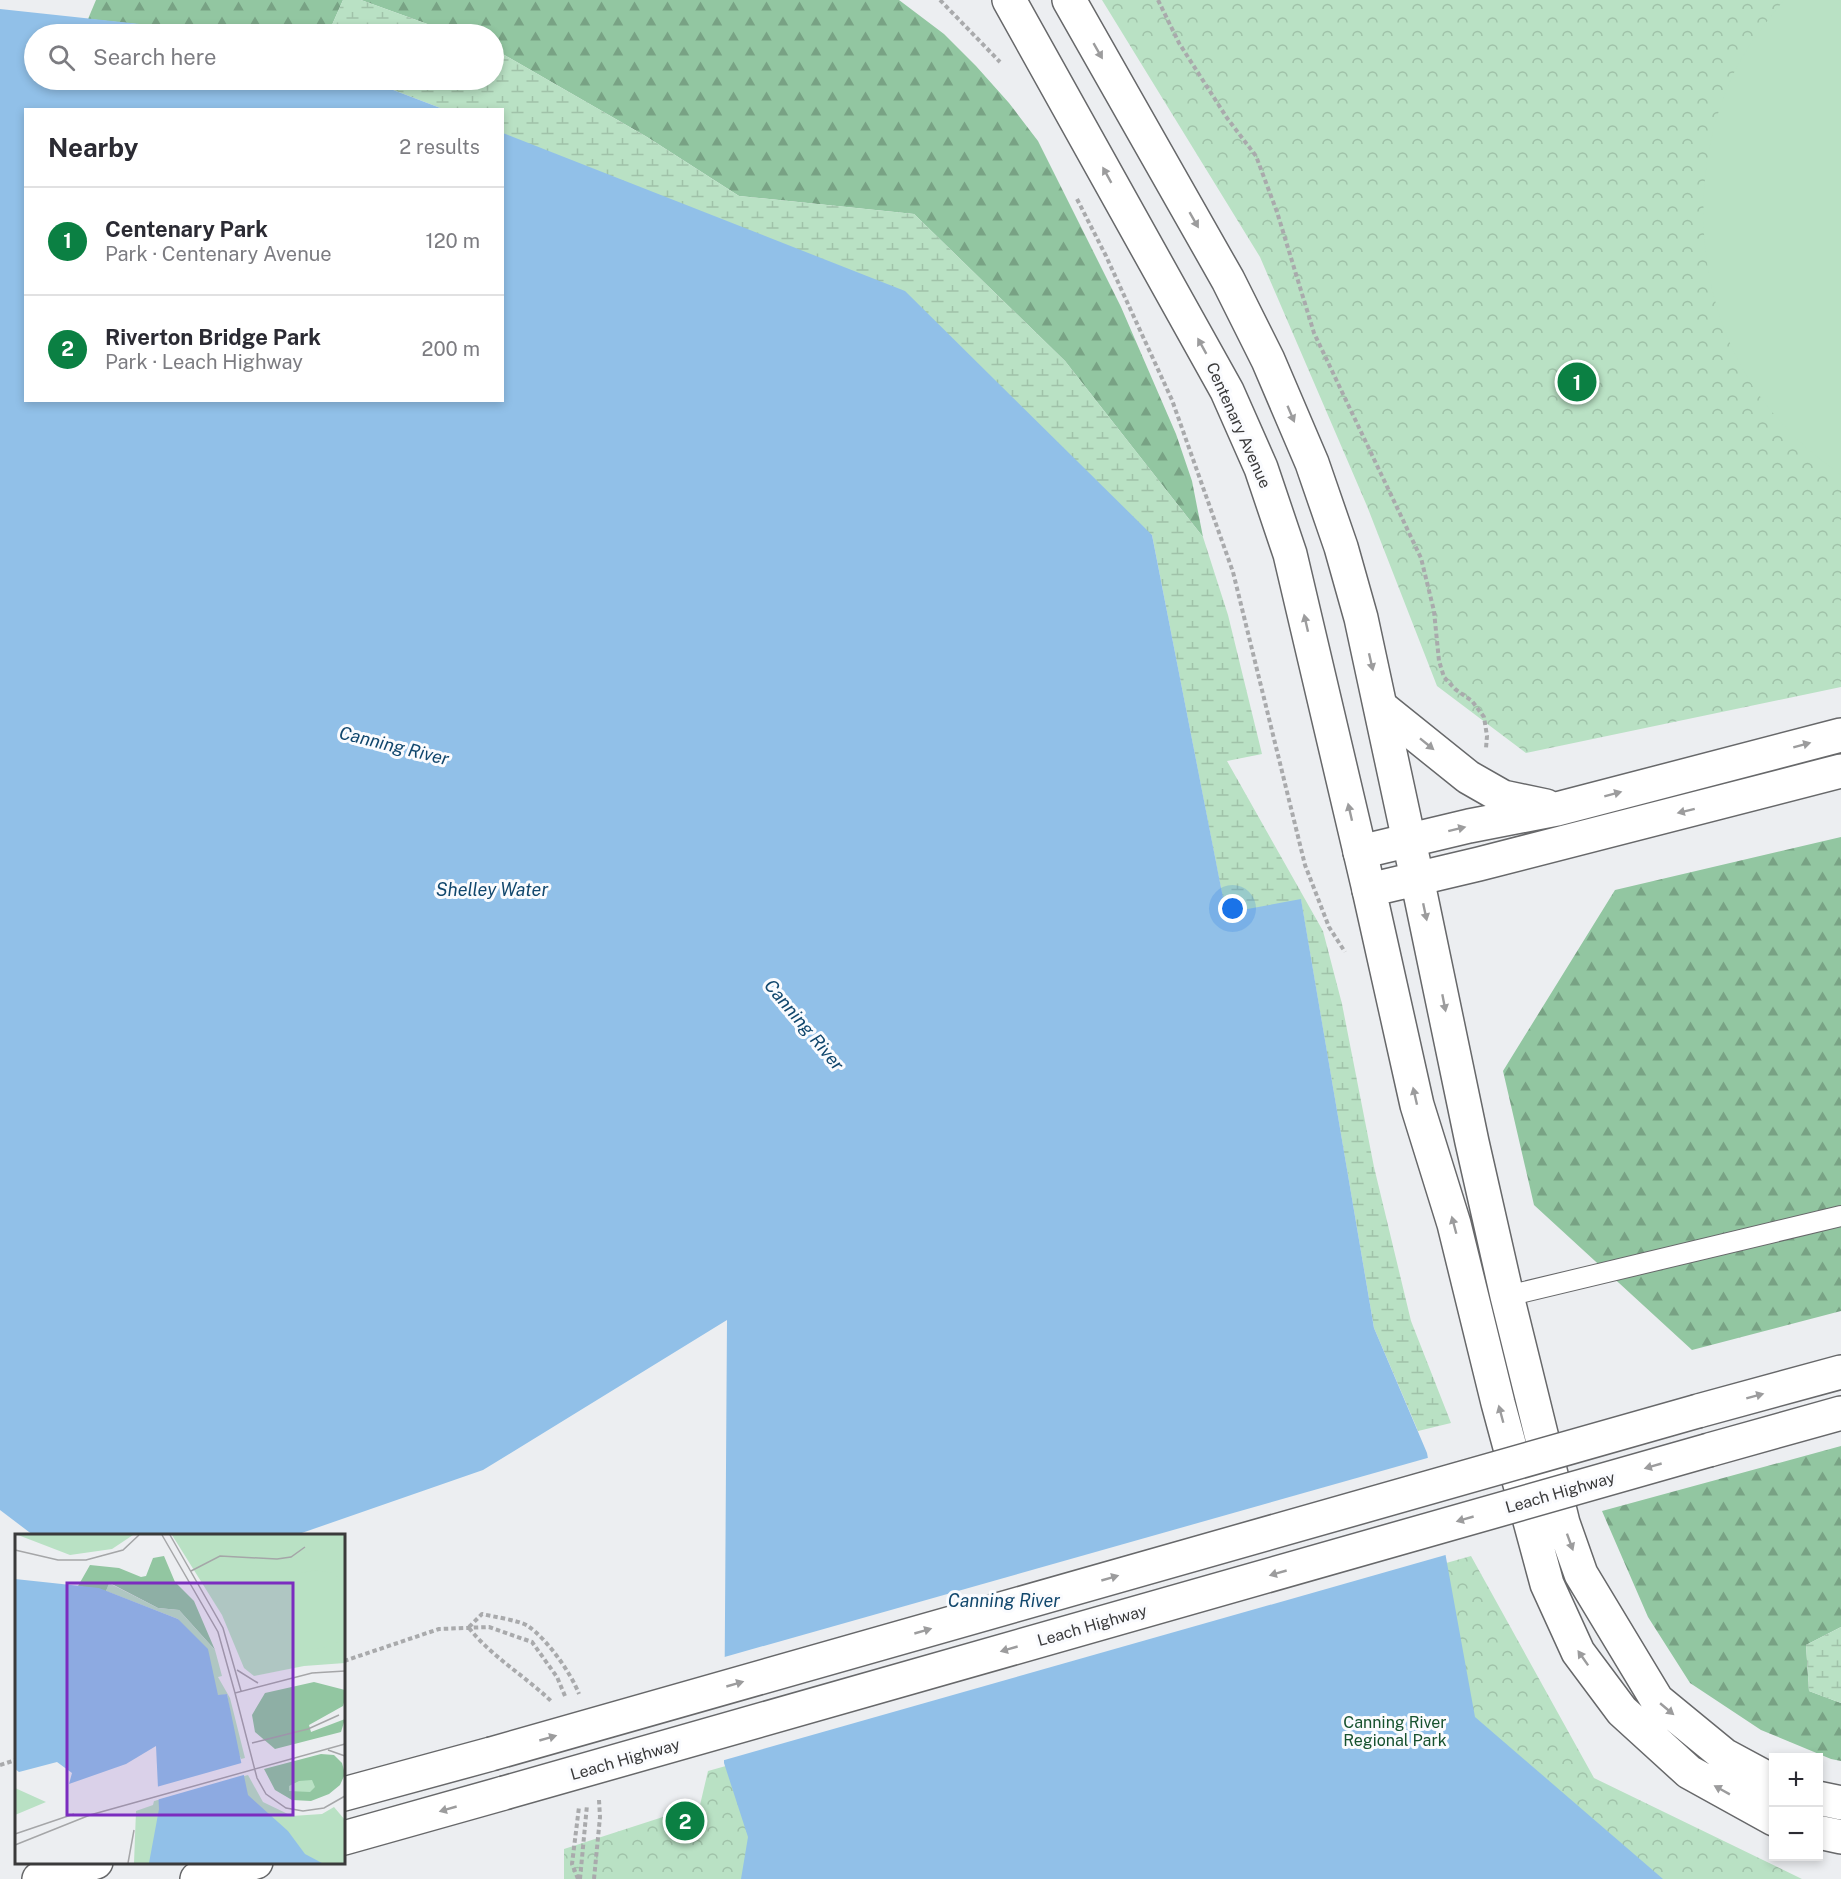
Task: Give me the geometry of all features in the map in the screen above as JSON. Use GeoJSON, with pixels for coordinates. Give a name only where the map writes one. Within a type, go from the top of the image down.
{"type":"FeatureCollection","features":[{"type":"Feature","properties":{"kind":"main road","name":"Centenary Avenue"},"geometry":{"type":"LineString","coordinates":[[1009,0],[1227,392],[1261,468],[1290,554],[1417,1105],[1454,1224],[1498,1403],[1547,1584],[1578,1652],[1622,1711],[1689,1772],[1769,1817]]}},
{"type":"Feature","properties":{"kind":"main road"},"geometry":{"type":"LineString","coordinates":[[1069,0],[1228,280],[1268,360],[1312,464],[1341,547],[1381,707],[1472,1142],[1507,1296],[1563,1523],[1581,1574],[1657,1700],[1724,1755],[1769,1780]]}},
{"type":"Feature","properties":{"kind":"main road"},"geometry":{"type":"LineString","coordinates":[[1381,707],[1460,771],[1494,792],[1503,797],[1557,809]]}},
{"type":"Feature","properties":{"kind":"main road"},"geometry":{"type":"LineString","coordinates":[[1359,852],[1557,809],[1841,735]]}},
{"type":"Feature","properties":{"kind":"main road"},"geometry":{"type":"LineString","coordinates":[[1369,890],[1841,771]]}},
{"type":"Feature","properties":{"kind":"main road"},"geometry":{"type":"LineString","coordinates":[[345,1794],[1841,1372]]}},
{"type":"Feature","properties":{"kind":"main road","name":"Leach Highway"},"geometry":{"type":"LineString","coordinates":[[345,1838],[1841,1413]]}},
{"type":"Feature","properties":{"kind":"main road"},"geometry":{"type":"LineString","coordinates":[[1823,1799],[1841,1803]]}},
{"type":"Feature","properties":{"kind":"main road"},"geometry":{"type":"LineString","coordinates":[[1823,1833],[1841,1837]]}},
{"type":"Feature","properties":{"kind":"main road"},"geometry":{"type":"LineString","coordinates":[[39,1879],[92,1864]]}},
{"type":"Feature","properties":{"kind":"main road"},"geometry":{"type":"LineString","coordinates":[[197,1879],[252,1864]]}},
{"type":"Feature","properties":{"kind":"lane"},"geometry":{"type":"LineString","coordinates":[[1507,1296],[1841,1216]]}},
{"type":"Feature","properties":{"kind":"path"},"geometry":{"type":"LineString","coordinates":[[940,0],[1004,67]]}},
{"type":"Feature","properties":{"kind":"path"},"geometry":{"type":"LineString","coordinates":[[1158,0],[1179,43],[1221,109],[1256,156],[1277,212],[1314,333],[1421,558],[1434,611],[1439,661],[1444,677],[1472,701],[1484,717],[1487,736],[1486,750],[1482,756]]}},
{"type":"Feature","properties":{"kind":"path"},"geometry":{"type":"LineString","coordinates":[[1075,196],[1106,256],[1172,400],[1233,572],[1305,865],[1329,927],[1345,951],[1348,962]]}},
{"type":"Feature","properties":{"kind":"path"},"geometry":{"type":"LineString","coordinates":[[345,1661],[439,1629],[489,1627],[532,1642],[557,1677],[566,1699]]}},
{"type":"Feature","properties":{"kind":"path"},"geometry":{"type":"LineString","coordinates":[[0,1765],[15,1760]]}},
{"type":"Feature","properties":{"kind":"path"},"geometry":{"type":"LineString","coordinates":[[580,1879],[587,1795]]}},
{"type":"Feature","properties":{"kind":"green space"},"geometry":{"type":"Polygon","coordinates":[[[96,0],[343,0],[332,24],[136,24],[88,19],[96,0]]]}},
{"type":"Feature","properties":{"kind":"green space"},"geometry":{"type":"Polygon","coordinates":[[[343,0],[361,0],[427,24],[332,24],[343,0]]]}},
{"type":"Feature","properties":{"kind":"green space"},"geometry":{"type":"Polygon","coordinates":[[[361,0],[899,0],[944,34],[976,66],[1009,103],[1038,141],[1121,307],[1176,434],[1192,481],[1203,537],[1065,361],[914,214],[739,196],[647,137],[504,55],[504,24],[427,24],[361,0]]]}},
{"type":"Feature","properties":{"kind":"green space"},"geometry":{"type":"Polygon","coordinates":[[[1102,0],[1841,0],[1841,687],[1526,753],[1437,686],[1367,506],[1260,257],[1102,0]]]}},
{"type":"Feature","properties":{"kind":"green space"},"geometry":{"type":"Polygon","coordinates":[[[1784,0],[1841,0],[1841,475],[1794,436],[1752,385],[1731,345],[1716,302],[1706,258],[1703,212],[1706,166],[1716,122],[1731,79],[1742,58],[1784,0]]]}},
{"type":"Feature","properties":{"kind":"green space"},"geometry":{"type":"Polygon","coordinates":[[[504,55],[647,137],[739,196],[914,214],[1065,361],[1203,537],[1228,615],[1262,754],[1227,761],[1323,931],[1342,1004],[1374,1167],[1411,1321],[1451,1423],[1418,1431],[1374,1328],[1301,900],[1226,914],[1152,535],[504,134],[504,108],[440,108],[393,90],[504,90],[504,55]]]}},
{"type":"Feature","properties":{"kind":"green space"},"geometry":{"type":"Polygon","coordinates":[[[1841,837],[1841,1311],[1692,1350],[1534,1205],[1503,1071],[1615,890],[1841,837]]]}},
{"type":"Feature","properties":{"kind":"green space"},"geometry":{"type":"Polygon","coordinates":[[[1841,1446],[1841,1627],[1806,1645],[1809,1691],[1841,1703],[1841,1761],[1761,1730],[1690,1683],[1648,1617],[1602,1511],[1841,1446]]]}},
{"type":"Feature","properties":{"kind":"green space","name":"Canning River Regional Park"},"geometry":{"type":"Polygon","coordinates":[[[1471,1556],[1594,1778],[1802,1879],[564,1879],[564,1849],[700,1805],[708,1771],[1471,1556]]]}},
{"type":"Feature","properties":{"kind":"green space"},"geometry":{"type":"Polygon","coordinates":[[[1841,1627],[1841,1703],[1809,1691],[1806,1645],[1841,1627]]]}},
{"type":"Feature","properties":{"kind":"water","name":"Shelley Water"},"geometry":{"type":"Polygon","coordinates":[[[0,9],[140,24],[24,24],[24,90],[393,90],[440,108],[24,108],[24,402],[504,402],[504,133],[905,291],[1152,535],[1226,913],[1301,899],[1374,1328],[1427,1453],[1475,1717],[1663,1879],[741,1879],[748,1837],[724,1763],[727,1320],[483,1470],[299,1534],[32,1534],[0,1510],[0,9]]]}},
{"type":"Feature","properties":{"kind":"pier"},"geometry":{"type":"Polygon","coordinates":[[[1431,1457],[1449,1554],[721,1761],[721,1658],[1431,1457]]]}},
{"type":"Feature","properties":{"kind":"place","name":"Centenary Park"},"geometry":{"type":"Point","coordinates":[1577,382]}},
{"type":"Feature","properties":{"kind":"place","name":"Riverton Bridge Park"},"geometry":{"type":"Point","coordinates":[685,1821]}},
{"type":"Feature","properties":{"kind":"water label","name":"Canning River"},"geometry":{"type":"Point","coordinates":[394,746]}},
{"type":"Feature","properties":{"kind":"water label","name":"Canning River"},"geometry":{"type":"Point","coordinates":[804,1025]}},
{"type":"Feature","properties":{"kind":"water label","name":"Canning River"},"geometry":{"type":"Point","coordinates":[1004,1601]}}]}
